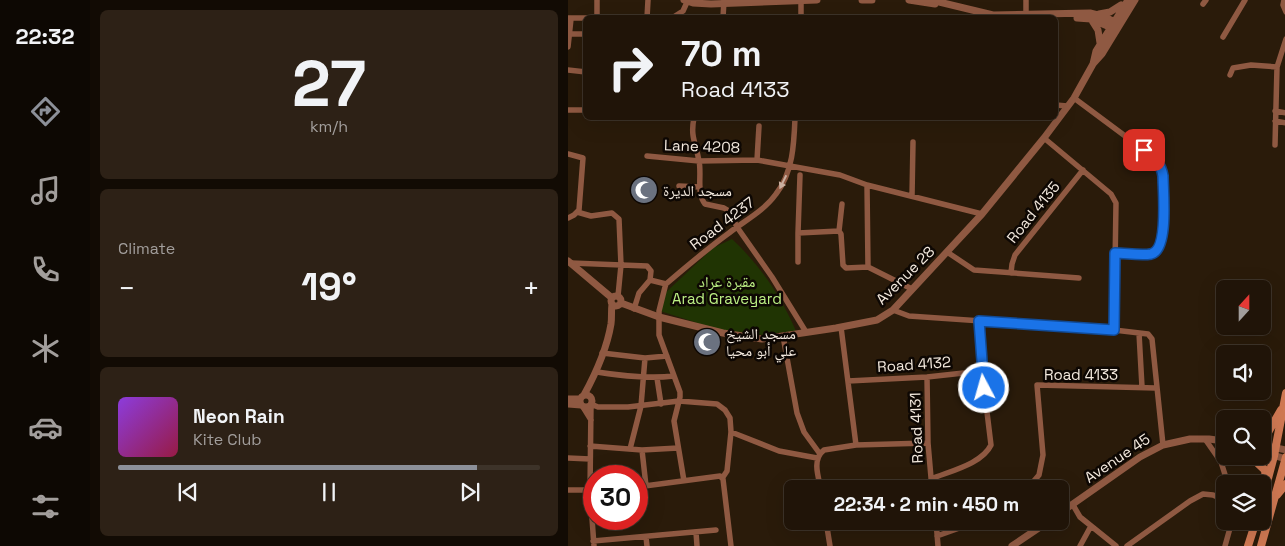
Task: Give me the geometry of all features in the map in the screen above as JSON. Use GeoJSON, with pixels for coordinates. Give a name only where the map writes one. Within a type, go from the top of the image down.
{"type":"FeatureCollection","features":[{"type":"Feature","properties":{"kind":"main road"},"geometry":{"type":"LineString","coordinates":[[1269,475],[1286,393]]}},
{"type":"Feature","properties":{"kind":"main road"},"geometry":{"type":"LineString","coordinates":[[1271,427],[1284,404]]}},
{"type":"Feature","properties":{"kind":"main road"},"geometry":{"type":"LineString","coordinates":[[1261,546],[1285,458]]}},
{"type":"Feature","properties":{"kind":"main road"},"geometry":{"type":"LineString","coordinates":[[1275,499],[1286,484]]}},
{"type":"Feature","properties":{"kind":"main road"},"geometry":{"type":"LineString","coordinates":[[1248,546],[1253,530]]}},
{"type":"Feature","properties":{"kind":"street"},"geometry":{"type":"LineString","coordinates":[[597,0],[597,15]]}},
{"type":"Feature","properties":{"kind":"street"},"geometry":{"type":"LineString","coordinates":[[647,15],[648,0]]}},
{"type":"Feature","properties":{"kind":"street"},"geometry":{"type":"LineString","coordinates":[[677,15],[683,11],[686,0],[724,2],[817,0]]}},
{"type":"Feature","properties":{"kind":"street"},"geometry":{"type":"LineString","coordinates":[[801,15],[802,0]]}},
{"type":"Feature","properties":{"kind":"street"},"geometry":{"type":"LineString","coordinates":[[862,0],[871,0]]}},
{"type":"Feature","properties":{"kind":"street"},"geometry":{"type":"LineString","coordinates":[[909,0],[939,5],[974,15]]}},
{"type":"Feature","properties":{"kind":"street"},"geometry":{"type":"LineString","coordinates":[[931,0],[993,15],[1026,15],[1026,0]]}},
{"type":"Feature","properties":{"kind":"street"},"geometry":{"type":"LineString","coordinates":[[1058,19],[1093,16],[1113,11],[1127,0]]}},
{"type":"Feature","properties":{"kind":"street","name":"Avenue 28"},"geometry":{"type":"LineString","coordinates":[[1093,64],[1098,60],[1127,0]]}},
{"type":"Feature","properties":{"kind":"street","name":"Avenue 28"},"geometry":{"type":"LineString","coordinates":[[1058,119],[1074,98],[1093,64],[1100,44],[1135,0]]}},
{"type":"Feature","properties":{"kind":"street"},"geometry":{"type":"LineString","coordinates":[[1223,37],[1245,0]]}},
{"type":"Feature","properties":{"kind":"street"},"geometry":{"type":"LineString","coordinates":[[1284,0],[1283,5],[1286,12]]}},
{"type":"Feature","properties":{"kind":"street"},"geometry":{"type":"LineString","coordinates":[[724,2],[724,15]]}},
{"type":"Feature","properties":{"kind":"street"},"geometry":{"type":"LineString","coordinates":[[1058,15],[1093,16],[1115,26]]}},
{"type":"Feature","properties":{"kind":"street"},"geometry":{"type":"LineString","coordinates":[[1093,16],[1100,44]]}},
{"type":"Feature","properties":{"kind":"street"},"geometry":{"type":"LineString","coordinates":[[568,47],[570,34],[569,18],[583,18]]}},
{"type":"Feature","properties":{"kind":"street"},"geometry":{"type":"LineString","coordinates":[[570,34],[583,34]]}},
{"type":"Feature","properties":{"kind":"street"},"geometry":{"type":"LineString","coordinates":[[1275,145],[1277,67],[1286,39]]}},
{"type":"Feature","properties":{"kind":"street"},"geometry":{"type":"LineString","coordinates":[[1230,75],[1233,68],[1242,65],[1277,67]]}},
{"type":"Feature","properties":{"kind":"street"},"geometry":{"type":"LineString","coordinates":[[568,70],[583,72]]}},
{"type":"Feature","properties":{"kind":"street"},"geometry":{"type":"LineString","coordinates":[[1074,98],[1156,159],[1162,168],[1163,229],[1161,245],[1158,251],[1151,254],[1115,253]]}},
{"type":"Feature","properties":{"kind":"street"},"geometry":{"type":"LineString","coordinates":[[1058,105],[1068,106]]}},
{"type":"Feature","properties":{"kind":"street"},"geometry":{"type":"LineString","coordinates":[[568,110],[583,110]]}},
{"type":"Feature","properties":{"kind":"street"},"geometry":{"type":"LineString","coordinates":[[1275,111],[1286,113]]}},
{"type":"Feature","properties":{"kind":"street"},"geometry":{"type":"LineString","coordinates":[[694,120],[692,136],[699,161],[700,187],[703,202],[726,209],[806,332]]}},
{"type":"Feature","properties":{"kind":"street","name":"Road 4237"},"geometry":{"type":"LineString","coordinates":[[666,284],[700,255],[766,206],[776,195],[790,166],[795,120]]}},
{"type":"Feature","properties":{"kind":"street","name":"Avenue 28"},"geometry":{"type":"LineString","coordinates":[[570,262],[616,301],[634,309],[734,336],[762,339],[841,328],[876,320],[893,310],[982,214],[1058,120]]}},
{"type":"Feature","properties":{"kind":"street"},"geometry":{"type":"LineString","coordinates":[[1275,121],[1286,123]]}},
{"type":"Feature","properties":{"kind":"street","name":"Lane 4208"},"geometry":{"type":"LineString","coordinates":[[757,160],[760,126]]}},
{"type":"Feature","properties":{"kind":"street"},"geometry":{"type":"LineString","coordinates":[[1044,138],[1114,198],[1117,208],[1114,330]]}},
{"type":"Feature","properties":{"kind":"street"},"geometry":{"type":"LineString","coordinates":[[912,196],[913,142]]}},
{"type":"Feature","properties":{"kind":"street"},"geometry":{"type":"LineString","coordinates":[[568,154],[582,158],[579,210],[568,218]]}},
{"type":"Feature","properties":{"kind":"street","name":"Lane 4208"},"geometry":{"type":"LineString","coordinates":[[647,156],[699,161],[757,160],[840,175],[867,185],[982,214]]}},
{"type":"Feature","properties":{"kind":"street","name":"Road 4135"},"geometry":{"type":"LineString","coordinates":[[1011,273],[1015,255],[1083,170]]}},
{"type":"Feature","properties":{"kind":"street"},"geometry":{"type":"LineString","coordinates":[[798,262],[800,175]]}},
{"type":"Feature","properties":{"kind":"street"},"geometry":{"type":"LineString","coordinates":[[867,185],[868,267]]}},
{"type":"Feature","properties":{"kind":"street"},"geometry":{"type":"LineString","coordinates":[[679,186],[700,187]]}},
{"type":"Feature","properties":{"kind":"street"},"geometry":{"type":"LineString","coordinates":[[842,204],[839,231],[841,234],[843,265],[846,268],[868,267],[912,289]]}},
{"type":"Feature","properties":{"kind":"street"},"geometry":{"type":"LineString","coordinates":[[577,212],[591,216],[612,213],[619,218],[621,265],[616,301],[587,402],[590,420],[590,465]]}},
{"type":"Feature","properties":{"kind":"street"},"geometry":{"type":"LineString","coordinates":[[798,233],[839,231]]}},
{"type":"Feature","properties":{"kind":"street"},"geometry":{"type":"LineString","coordinates":[[947,252],[974,270],[1079,278]]}},
{"type":"Feature","properties":{"kind":"street"},"geometry":{"type":"LineString","coordinates":[[570,262],[647,266],[651,271],[650,280],[639,294],[634,309]]}},
{"type":"Feature","properties":{"kind":"street"},"geometry":{"type":"LineString","coordinates":[[650,280],[666,284],[659,316],[659,335],[680,392],[674,421],[684,481]]}},
{"type":"Feature","properties":{"kind":"street"},"geometry":{"type":"LineString","coordinates":[[893,310],[909,316],[1148,334],[1152,339],[1163,445]]}},
{"type":"Feature","properties":{"kind":"street","name":"Road 4131"},"geometry":{"type":"LineString","coordinates":[[928,377],[928,444],[931,478],[979,459],[988,452],[991,445],[982,371],[979,321]]}},
{"type":"Feature","properties":{"kind":"street"},"geometry":{"type":"LineString","coordinates":[[841,328],[856,446]]}},
{"type":"Feature","properties":{"kind":"street"},"geometry":{"type":"LineString","coordinates":[[1139,333],[1142,388]]}},
{"type":"Feature","properties":{"kind":"street"},"geometry":{"type":"LineString","coordinates":[[783,336],[797,413],[804,432],[819,456]]}},
{"type":"Feature","properties":{"kind":"street"},"geometry":{"type":"LineString","coordinates":[[602,353],[644,358],[667,356]]}},
{"type":"Feature","properties":{"kind":"street"},"geometry":{"type":"LineString","coordinates":[[630,449],[641,406],[644,358]]}},
{"type":"Feature","properties":{"kind":"street","name":"Road 4132"},"geometry":{"type":"LineString","coordinates":[[848,381],[928,377],[982,371]]}},
{"type":"Feature","properties":{"kind":"street"},"geometry":{"type":"LineString","coordinates":[[595,375],[644,378],[674,376]]}},
{"type":"Feature","properties":{"kind":"street"},"geometry":{"type":"LineString","coordinates":[[657,378],[661,404]]}},
{"type":"Feature","properties":{"kind":"street","name":"Road 4133"},"geometry":{"type":"LineString","coordinates":[[1034,480],[1039,475],[1043,454],[1037,385],[1156,388]]}},
{"type":"Feature","properties":{"kind":"street"},"geometry":{"type":"LineString","coordinates":[[568,400],[587,402],[601,407],[641,406],[679,401],[717,404],[725,410],[730,418],[731,432],[728,471],[721,476],[648,486]]}},
{"type":"Feature","properties":{"kind":"street"},"geometry":{"type":"LineString","coordinates":[[568,404],[587,402]]}},
{"type":"Feature","properties":{"kind":"street"},"geometry":{"type":"LineString","coordinates":[[731,432],[779,451],[819,456]]}},
{"type":"Feature","properties":{"kind":"street","name":"Avenue 45"},"geometry":{"type":"LineString","coordinates":[[1069,508],[1140,457],[1163,445],[1190,439],[1216,441]]}},
{"type":"Feature","properties":{"kind":"street"},"geometry":{"type":"LineString","coordinates":[[1206,439],[1221,462],[1225,475]]}},
{"type":"Feature","properties":{"kind":"street"},"geometry":{"type":"LineString","coordinates":[[819,480],[817,468],[819,456],[824,450],[856,446],[928,444]]}},
{"type":"Feature","properties":{"kind":"street"},"geometry":{"type":"LineString","coordinates":[[590,446],[642,450],[678,448]]}},
{"type":"Feature","properties":{"kind":"street"},"geometry":{"type":"LineString","coordinates":[[642,450],[644,465]]}},
{"type":"Feature","properties":{"kind":"street"},"geometry":{"type":"LineString","coordinates":[[1271,450],[1285,458]]}},
{"type":"Feature","properties":{"kind":"street"},"geometry":{"type":"LineString","coordinates":[[1271,452],[1286,450]]}},
{"type":"Feature","properties":{"kind":"street"},"geometry":{"type":"LineString","coordinates":[[568,458],[590,459]]}},
{"type":"Feature","properties":{"kind":"street"},"geometry":{"type":"LineString","coordinates":[[721,476],[731,546]]}},
{"type":"Feature","properties":{"kind":"street"},"geometry":{"type":"LineString","coordinates":[[568,490],[583,490]]}},
{"type":"Feature","properties":{"kind":"street"},"geometry":{"type":"LineString","coordinates":[[1127,546],[1190,501],[1203,494],[1216,496]]}},
{"type":"Feature","properties":{"kind":"street"},"geometry":{"type":"LineString","coordinates":[[1074,505],[1080,517],[1116,546]]}},
{"type":"Feature","properties":{"kind":"street"},"geometry":{"type":"LineString","coordinates":[[1080,546],[1091,526]]}},
{"type":"Feature","properties":{"kind":"street"},"geometry":{"type":"LineString","coordinates":[[593,530],[594,544],[716,530]]}},
{"type":"Feature","properties":{"kind":"street"},"geometry":{"type":"LineString","coordinates":[[827,530],[830,546]]}},
{"type":"Feature","properties":{"kind":"street"},"geometry":{"type":"LineString","coordinates":[[937,530],[938,546]]}},
{"type":"Feature","properties":{"kind":"street"},"geometry":{"type":"LineString","coordinates":[[938,536],[954,530]]}},
{"type":"Feature","properties":{"kind":"street"},"geometry":{"type":"LineString","coordinates":[[1012,546],[1036,530]]}},
{"type":"Feature","properties":{"kind":"street"},"geometry":{"type":"LineString","coordinates":[[1224,546],[1229,530]]}},
{"type":"Feature","properties":{"kind":"street"},"geometry":{"type":"LineString","coordinates":[[696,532],[697,546]]}},
{"type":"Feature","properties":{"kind":"street"},"geometry":{"type":"LineString","coordinates":[[646,537],[647,546]]}},
{"type":"Feature","properties":{"kind":"green space","name":"مقبرة عراد Arad Graveyard"},"geometry":{"type":"Polygon","coordinates":[[[732,239],[761,270],[784,306],[796,331],[760,335],[732,334],[660,311],[664,294],[713,248],[732,239]]]}},
{"type":"Feature","properties":{"kind":"place","name":"مسجد الديرة"},"geometry":{"type":"Point","coordinates":[644,190]}},
{"type":"Feature","properties":{"kind":"place","name":"مسجد الشيخ علي أبو محيا"},"geometry":{"type":"Point","coordinates":[707,342]}},
{"type":"Feature","properties":{"kind":"route"},"geometry":{"type":"LineString","coordinates":[[984,388],[979,321],[1114,330],[1115,253],[1151,254],[1158,251],[1161,245],[1163,229],[1162,168],[1156,159],[1144,150]]}}]}
